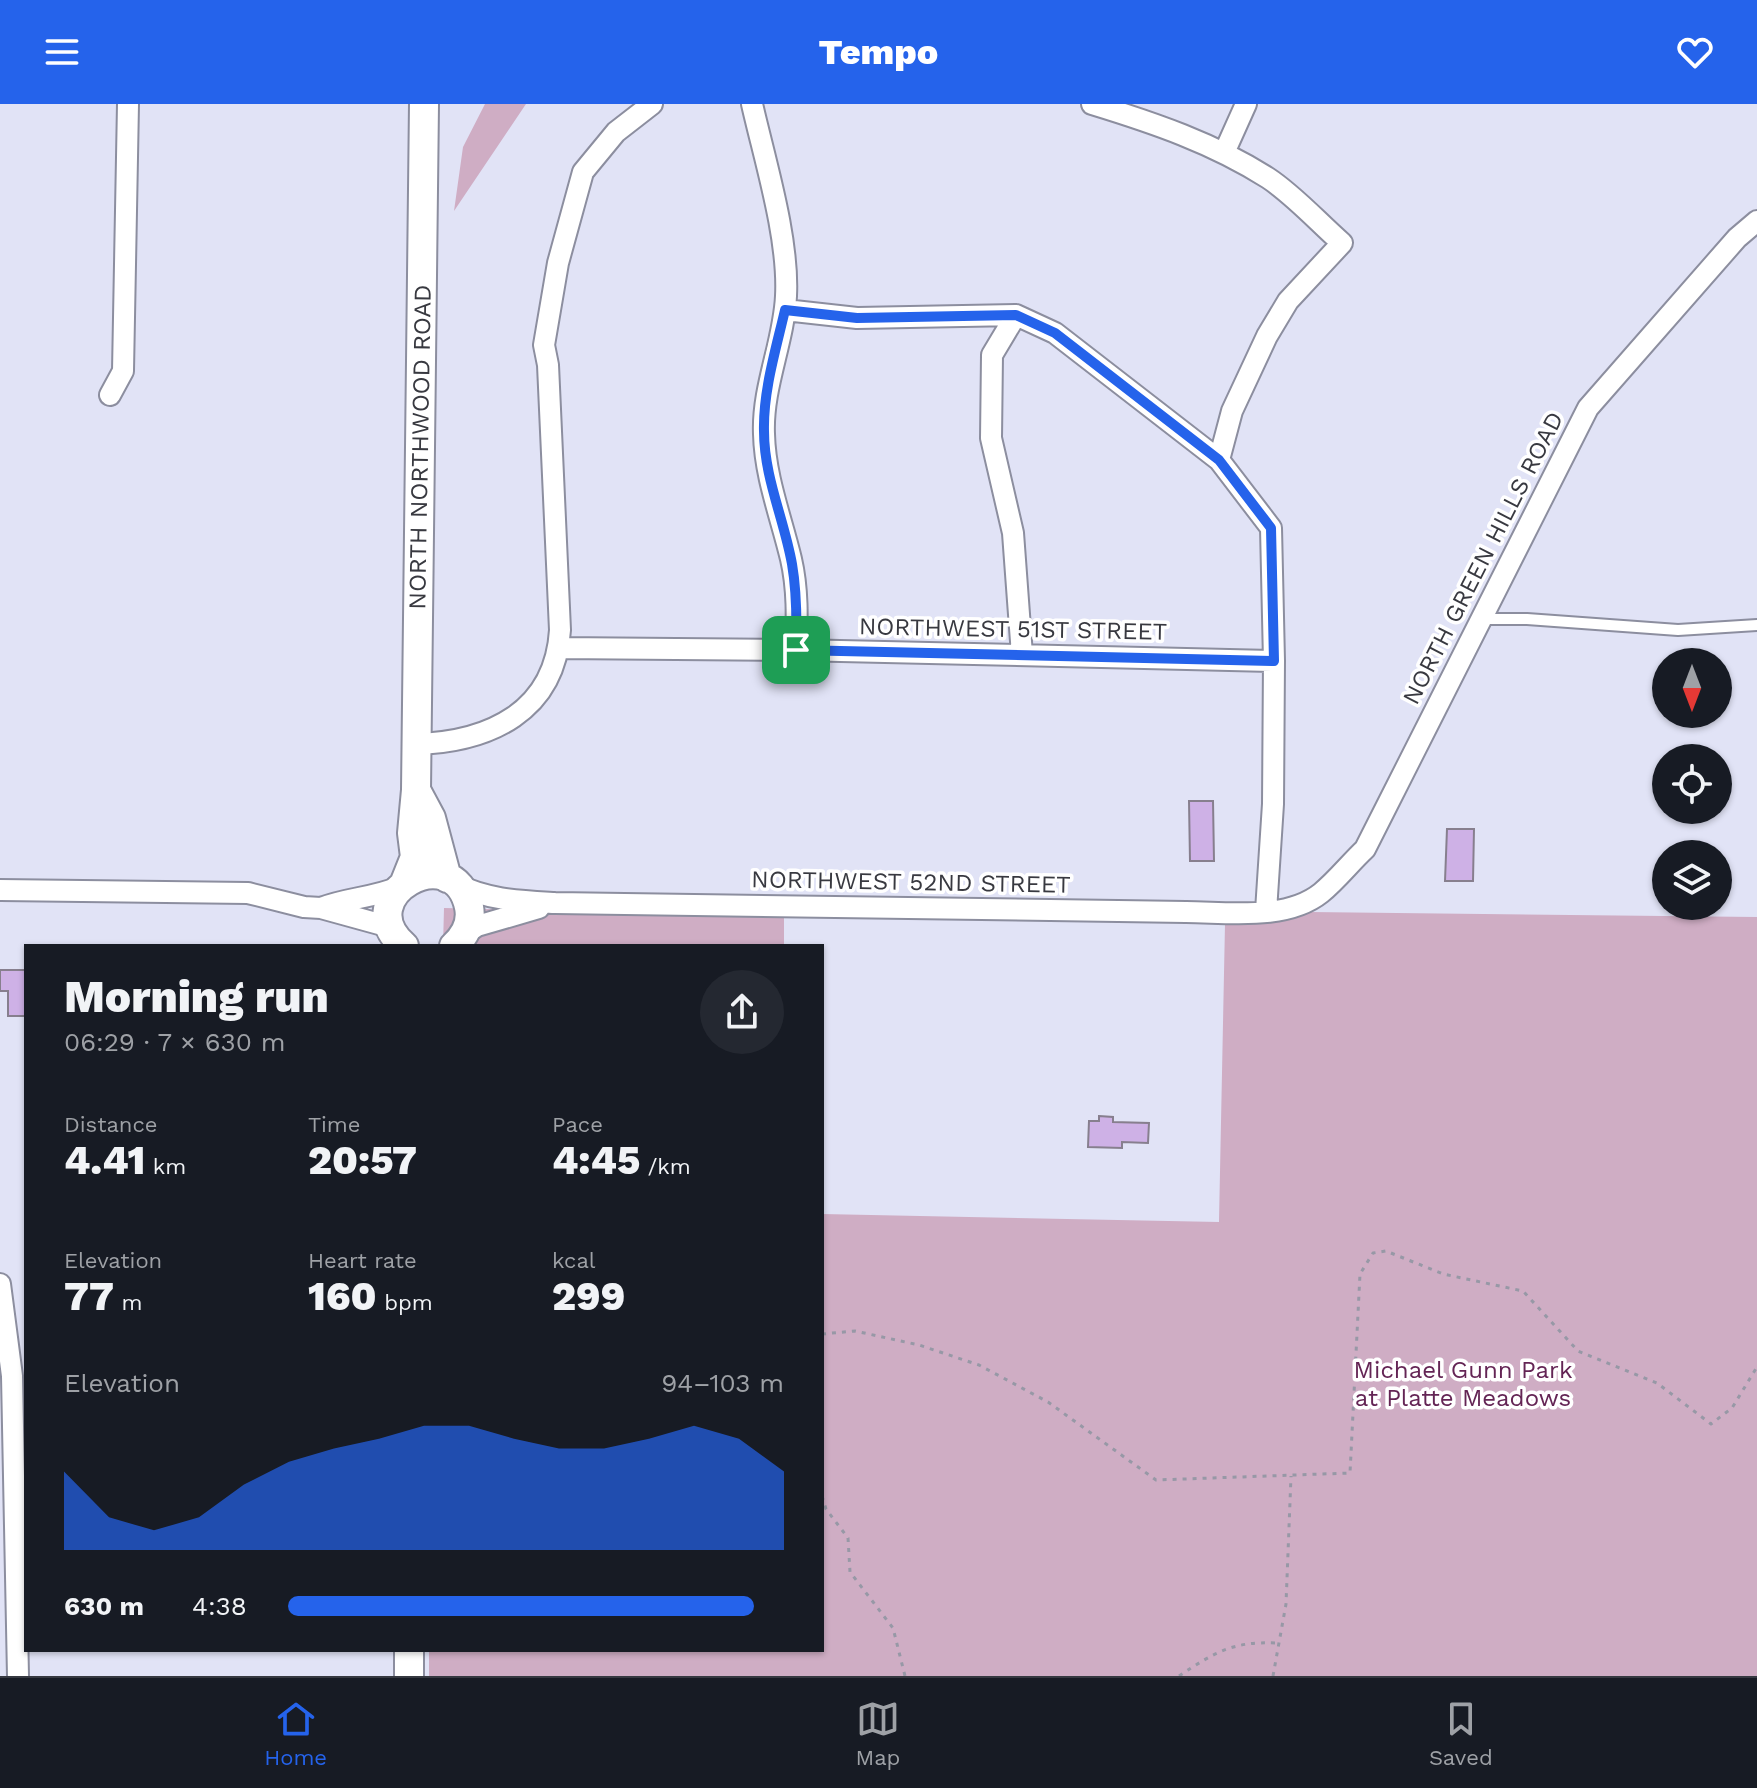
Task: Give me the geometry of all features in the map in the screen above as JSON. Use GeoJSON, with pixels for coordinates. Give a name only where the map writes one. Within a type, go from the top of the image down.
{"type":"FeatureCollection","features":[{"type":"Feature","properties":{"kind":"street"},"geometry":{"type":"LineString","coordinates":[[110,395],[123,371],[128,104]]}},
{"type":"Feature","properties":{"kind":"street","name":"NORTH NORTHWOOD ROAD"},"geometry":{"type":"LineString","coordinates":[[399,941],[389,906],[415,857],[412,833],[416,790],[424,104]]}},
{"type":"Feature","properties":{"kind":"street"},"geometry":{"type":"LineString","coordinates":[[752,104],[784,253],[785,310],[765,406],[764,431],[768,471],[792,561],[797,597],[796,650]]}},
{"type":"Feature","properties":{"kind":"street"},"geometry":{"type":"LineString","coordinates":[[1092,104],[1172,129],[1224,153],[1270,180],[1342,243],[1288,301],[1267,336],[1232,411],[1219,460]]}},
{"type":"Feature","properties":{"kind":"street"},"geometry":{"type":"LineString","coordinates":[[1224,153],[1246,104]]}},
{"type":"Feature","properties":{"kind":"street"},"geometry":{"type":"LineString","coordinates":[[416,744],[462,741],[516,717],[549,676],[559,648],[548,365],[544,345],[558,263],[583,172],[616,132],[646,108]]}},
{"type":"Feature","properties":{"kind":"street","name":"NORTH GREEN HILLS ROAD"},"geometry":{"type":"LineString","coordinates":[[1266,911],[1298,905],[1319,894],[1365,849],[1588,408],[1737,238],[1757,221]]}},
{"type":"Feature","properties":{"kind":"street"},"geometry":{"type":"LineString","coordinates":[[785,310],[857,318],[1016,315],[1055,333],[1219,460],[1271,528],[1273,804],[1266,911]]}},
{"type":"Feature","properties":{"kind":"street"},"geometry":{"type":"LineString","coordinates":[[1016,315],[992,355],[991,438],[1013,533],[1022,655]]}},
{"type":"Feature","properties":{"kind":"street","name":"NORTHWEST 51ST STREET"},"geometry":{"type":"LineString","coordinates":[[559,648],[1274,661]]}},
{"type":"Feature","properties":{"kind":"street","name":"NORTH NORTHWOOD ROAD"},"geometry":{"type":"LineString","coordinates":[[416,790],[431,818],[440,860],[451,881],[463,892],[470,913],[460,940]]}},
{"type":"Feature","properties":{"kind":"street"},"geometry":{"type":"LineString","coordinates":[[321,908],[342,900],[364,898],[424,874],[451,881]]}},
{"type":"Feature","properties":{"kind":"street","name":"NORTHWEST 52ND STREET"},"geometry":{"type":"LineString","coordinates":[[451,881],[493,898],[555,903],[1266,911]]}},
{"type":"Feature","properties":{"kind":"street"},"geometry":{"type":"LineString","coordinates":[[0,890],[248,893],[304,907],[321,908],[399,941]]}},
{"type":"Feature","properties":{"kind":"street","name":"NORTHWEST 52ND STREET"},"geometry":{"type":"LineString","coordinates":[[460,940],[477,926],[555,903]]}},
{"type":"Feature","properties":{"kind":"street"},"geometry":{"type":"LineString","coordinates":[[0,1284],[12,1376],[18,1676]]}},
{"type":"Feature","properties":{"kind":"street"},"geometry":{"type":"LineString","coordinates":[[409,1652],[409,1676]]}},
{"type":"Feature","properties":{"kind":"lane"},"geometry":{"type":"LineString","coordinates":[[1481,619],[1527,619],[1678,630],[1757,625]]}},
{"type":"Feature","properties":{"kind":"path"},"geometry":{"type":"LineString","coordinates":[[824,1334],[855,1331],[919,1345],[979,1365],[1048,1402],[1156,1480],[1350,1473],[1360,1274],[1373,1253],[1386,1251],[1443,1274],[1523,1291],[1578,1351],[1657,1383],[1711,1424],[1732,1408],[1757,1367]]}},
{"type":"Feature","properties":{"kind":"path"},"geometry":{"type":"LineString","coordinates":[[1273,1676],[1286,1604],[1291,1476]]}},
{"type":"Feature","properties":{"kind":"path"},"geometry":{"type":"LineString","coordinates":[[824,1502],[848,1538],[850,1572],[893,1628],[905,1676]]}},
{"type":"Feature","properties":{"kind":"path"},"geometry":{"type":"LineString","coordinates":[[1179,1676],[1224,1649],[1250,1642],[1277,1643]]}},
{"type":"Feature","properties":{"kind":"green space"},"geometry":{"type":"Polygon","coordinates":[[[485,104],[526,104],[454,211],[463,147],[485,104]]]}},
{"type":"Feature","properties":{"kind":"green space"},"geometry":{"type":"Polygon","coordinates":[[[444,908],[784,916],[784,944],[443,944],[444,908]]]}},
{"type":"Feature","properties":{"kind":"green space","name":"Michael Gunn Park at Platte Meadows"},"geometry":{"type":"Polygon","coordinates":[[[1310,912],[1652,916],[1652,920],[1757,917],[1757,1676],[429,1676],[429,1652],[824,1652],[824,1214],[1219,1222],[1225,924],[1280,920],[1310,912]]]}},
{"type":"Feature","properties":{"kind":"building"},"geometry":{"type":"Polygon","coordinates":[[[1189,801],[1213,801],[1214,861],[1190,861],[1189,801]]]}},
{"type":"Feature","properties":{"kind":"building"},"geometry":{"type":"Polygon","coordinates":[[[1447,829],[1474,829],[1473,881],[1445,881],[1447,829]]]}},
{"type":"Feature","properties":{"kind":"building"},"geometry":{"type":"Polygon","coordinates":[[[0,970],[24,970],[24,1016],[8,1016],[8,991],[0,991],[0,970]]]}},
{"type":"Feature","properties":{"kind":"building"},"geometry":{"type":"Polygon","coordinates":[[[1099,1116],[1113,1117],[1113,1122],[1149,1123],[1148,1143],[1122,1142],[1122,1148],[1088,1147],[1089,1121],[1099,1121],[1099,1116]]]}},
{"type":"Feature","properties":{"kind":"route"},"geometry":{"type":"LineString","coordinates":[[785,310],[857,318],[1016,315],[1055,333],[1219,460],[1271,528],[1274,661],[796,650],[797,597],[792,561],[768,471],[764,431],[765,406],[785,310]]}}]}
